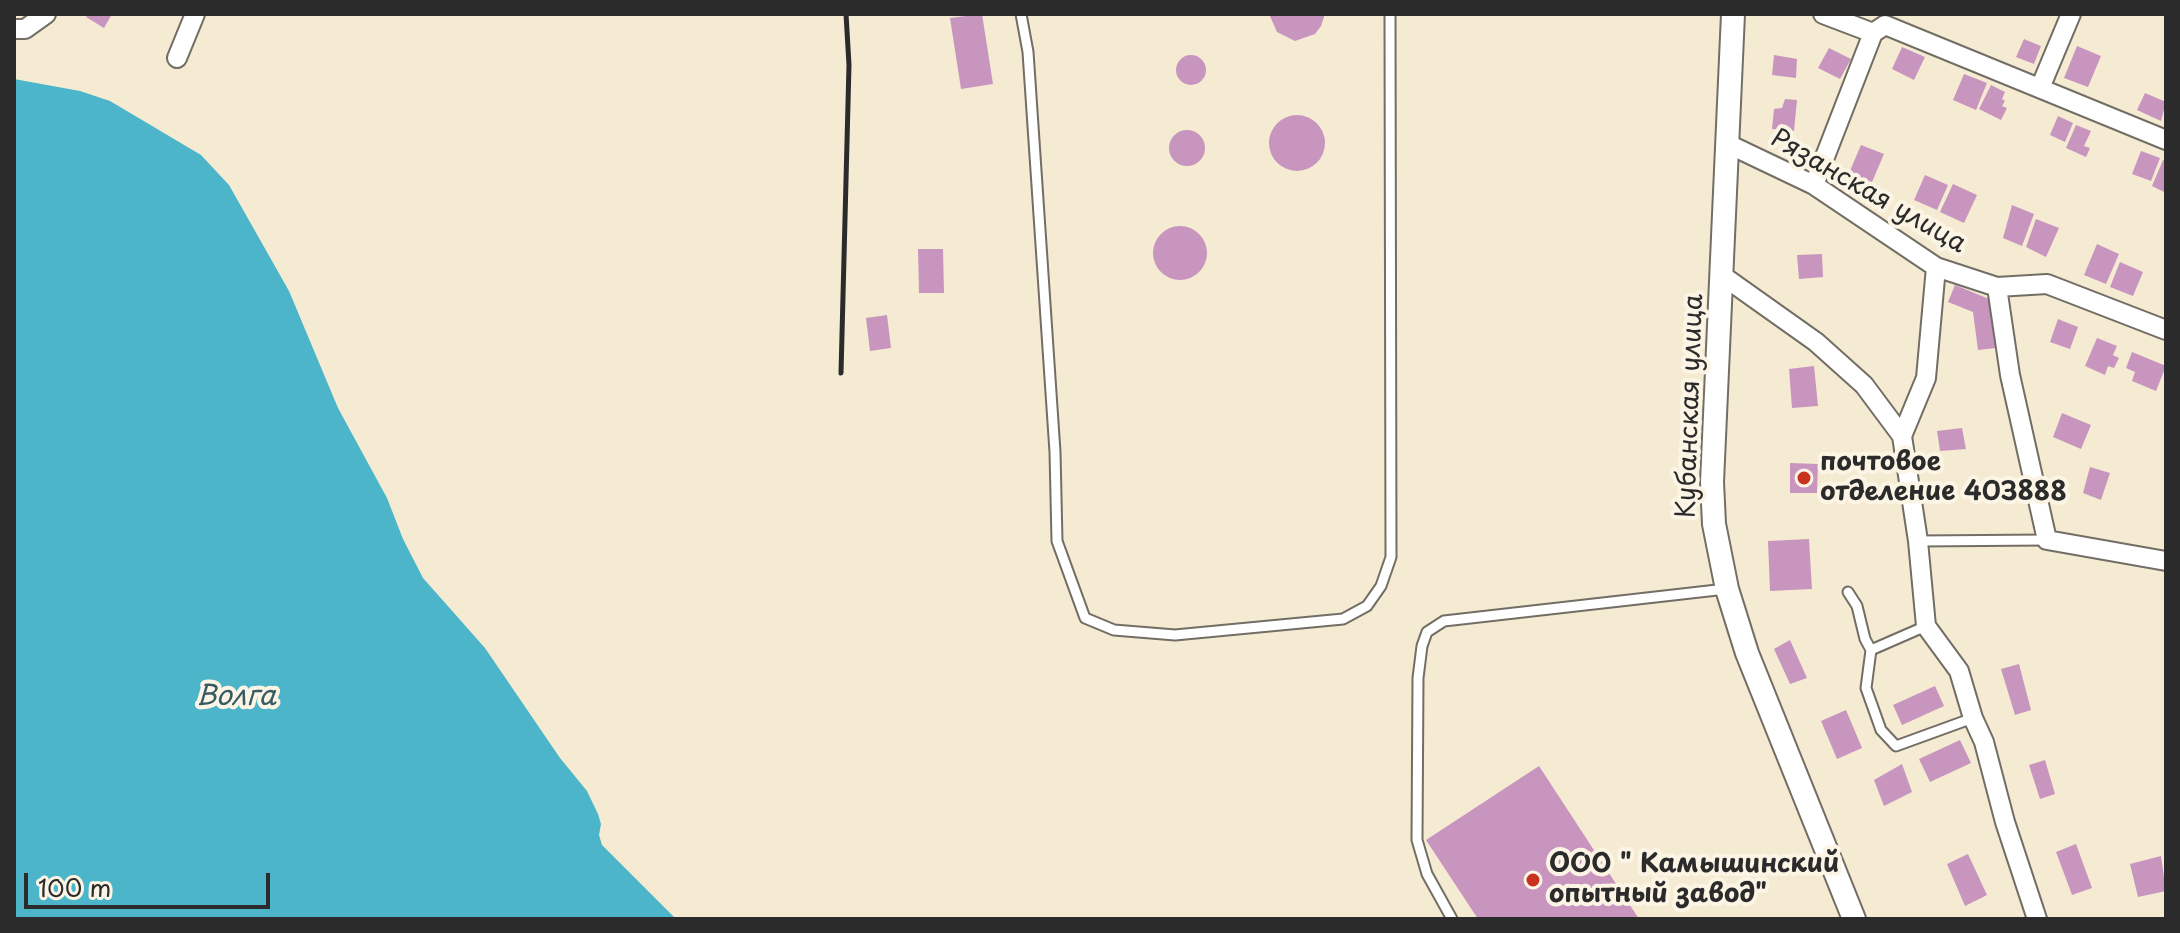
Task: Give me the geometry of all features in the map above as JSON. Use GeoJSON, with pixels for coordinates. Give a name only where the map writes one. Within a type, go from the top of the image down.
{"type":"FeatureCollection","features":[{"type":"Feature","properties":{"kind":"street"},"geometry":{"type":"LineString","coordinates":[[14,29],[25,29],[46,14]]}},
{"type":"Feature","properties":{"kind":"street"},"geometry":{"type":"LineString","coordinates":[[177,58],[195,14]]}},
{"type":"Feature","properties":{"kind":"street","name":"Кубанская улица"},"geometry":{"type":"LineString","coordinates":[[1733,14],[1712,482],[1714,524],[1727,589],[1747,653],[1854,919]]}},
{"type":"Feature","properties":{"kind":"street"},"geometry":{"type":"LineString","coordinates":[[1823,14],[1883,24],[2166,140]]}},
{"type":"Feature","properties":{"kind":"street"},"geometry":{"type":"LineString","coordinates":[[2040,88],[2071,14]]}},
{"type":"Feature","properties":{"kind":"street"},"geometry":{"type":"LineString","coordinates":[[1814,185],[1883,24]]}},
{"type":"Feature","properties":{"kind":"street","name":"Рязанская улица"},"geometry":{"type":"LineString","coordinates":[[1728,144],[1814,185],[1936,267],[1997,287],[2047,284],[2166,330]]}},
{"type":"Feature","properties":{"kind":"street"},"geometry":{"type":"LineString","coordinates":[[1902,436],[1926,378],[1936,267]]}},
{"type":"Feature","properties":{"kind":"street"},"geometry":{"type":"LineString","coordinates":[[1723,276],[1816,342],[1864,385],[1902,436],[1918,541],[1926,626],[1959,671],[1973,718],[1984,742],[2005,822],[2037,919]]}},
{"type":"Feature","properties":{"kind":"street"},"geometry":{"type":"LineString","coordinates":[[1997,287],[2010,375],[2047,540],[2166,561]]}},
{"type":"Feature","properties":{"kind":"lane"},"geometry":{"type":"LineString","coordinates":[[1021,14],[1028,52],[1053,421],[1057,541],[1085,618],[1114,630],[1175,635],[1343,619],[1367,606],[1381,586],[1391,557],[1390,14]]}},
{"type":"Feature","properties":{"kind":"lane"},"geometry":{"type":"LineString","coordinates":[[1918,541],[2047,540]]}},
{"type":"Feature","properties":{"kind":"lane"},"geometry":{"type":"LineString","coordinates":[[1452,919],[1427,874],[1417,840],[1418,678],[1427,632],[1444,621],[1727,589]]}},
{"type":"Feature","properties":{"kind":"lane"},"geometry":{"type":"LineString","coordinates":[[1848,592],[1857,606],[1871,650],[1866,688],[1881,730],[1896,746],[1973,718]]}},
{"type":"Feature","properties":{"kind":"lane"},"geometry":{"type":"LineString","coordinates":[[1871,650],[1926,626]]}},
{"type":"Feature","properties":{"kind":"water","name":"Волга"},"geometry":{"type":"Polygon","coordinates":[[[14,79],[80,91],[110,101],[201,155],[229,185],[289,291],[338,408],[387,498],[423,578],[485,648],[560,758],[587,791],[601,824],[599,835],[602,845],[676,919],[14,919],[14,79]]]}},
{"type":"Feature","properties":{"kind":"building"},"geometry":{"type":"Polygon","coordinates":[[[88,14],[112,14],[104,28],[86,17],[88,14]]]}},
{"type":"Feature","properties":{"kind":"building"},"geometry":{"type":"Polygon","coordinates":[[[982,14],[993,84],[961,89],[950,18],[982,14]]]}},
{"type":"Feature","properties":{"kind":"building"},"geometry":{"type":"Polygon","coordinates":[[[1269,14],[1325,14],[1315,34],[1295,41],[1277,32],[1269,14]]]}},
{"type":"Feature","properties":{"kind":"building"},"geometry":{"type":"Polygon","coordinates":[[[2024,39],[2041,46],[2034,64],[2016,57],[2024,39]]]}},
{"type":"Feature","properties":{"kind":"building"},"geometry":{"type":"Polygon","coordinates":[[[2077,46],[2101,56],[2088,87],[2064,78],[2077,46]]]}},
{"type":"Feature","properties":{"kind":"building"},"geometry":{"type":"Polygon","coordinates":[[[1902,47],[1925,57],[1914,80],[1892,69],[1902,47]]]}},
{"type":"Feature","properties":{"kind":"building"},"geometry":{"type":"Polygon","coordinates":[[[1829,48],[1851,59],[1840,79],[1818,68],[1829,48]]]}},
{"type":"Feature","properties":{"kind":"building"},"geometry":{"type":"Polygon","coordinates":[[[1191,55],[1202,59],[1206,70],[1202,81],[1191,85],[1180,81],[1176,70],[1180,59],[1191,55]]]}},
{"type":"Feature","properties":{"kind":"building"},"geometry":{"type":"Polygon","coordinates":[[[1774,55],[1797,59],[1796,78],[1772,75],[1774,55]]]}},
{"type":"Feature","properties":{"kind":"building"},"geometry":{"type":"Polygon","coordinates":[[[1964,74],[1987,83],[1976,110],[1953,100],[1964,74]]]}},
{"type":"Feature","properties":{"kind":"building"},"geometry":{"type":"Polygon","coordinates":[[[1991,85],[2005,92],[2002,106],[2007,108],[2001,120],[1979,109],[1991,85]]]}},
{"type":"Feature","properties":{"kind":"building"},"geometry":{"type":"Polygon","coordinates":[[[2145,93],[2166,102],[2161,121],[2137,110],[2145,93]]]}},
{"type":"Feature","properties":{"kind":"building"},"geometry":{"type":"Polygon","coordinates":[[[1785,99],[1797,100],[1794,131],[1772,129],[1774,109],[1782,108],[1785,99]]]}},
{"type":"Feature","properties":{"kind":"building"},"geometry":{"type":"Polygon","coordinates":[[[1297,115],[1316,124],[1325,143],[1316,162],[1297,171],[1278,162],[1269,143],[1278,124],[1297,115]]]}},
{"type":"Feature","properties":{"kind":"building"},"geometry":{"type":"Polygon","coordinates":[[[2058,116],[2073,123],[2065,142],[2050,135],[2058,116]]]}},
{"type":"Feature","properties":{"kind":"building"},"geometry":{"type":"Polygon","coordinates":[[[2076,125],[2091,131],[2084,146],[2090,148],[2086,157],[2066,148],[2076,125]]]}},
{"type":"Feature","properties":{"kind":"building"},"geometry":{"type":"Polygon","coordinates":[[[1187,130],[1200,135],[1205,148],[1200,161],[1187,166],[1174,161],[1169,148],[1174,135],[1187,130]]]}},
{"type":"Feature","properties":{"kind":"building"},"geometry":{"type":"Polygon","coordinates":[[[1861,145],[1884,154],[1872,182],[1849,173],[1861,145]]]}},
{"type":"Feature","properties":{"kind":"building"},"geometry":{"type":"Polygon","coordinates":[[[2141,151],[2160,158],[2151,181],[2132,174],[2141,151]]]}},
{"type":"Feature","properties":{"kind":"building"},"geometry":{"type":"Polygon","coordinates":[[[2163,160],[2166,161],[2166,193],[2152,186],[2163,160]]]}},
{"type":"Feature","properties":{"kind":"building"},"geometry":{"type":"Polygon","coordinates":[[[1925,175],[1948,185],[1937,210],[1914,200],[1925,175]]]}},
{"type":"Feature","properties":{"kind":"building"},"geometry":{"type":"Polygon","coordinates":[[[1953,184],[1977,195],[1964,223],[1940,212],[1953,184]]]}},
{"type":"Feature","properties":{"kind":"building"},"geometry":{"type":"Polygon","coordinates":[[[2012,205],[2034,214],[2022,246],[2003,238],[2012,205]]]}},
{"type":"Feature","properties":{"kind":"building"},"geometry":{"type":"Polygon","coordinates":[[[2036,219],[2059,228],[2046,257],[2026,247],[2036,219]]]}},
{"type":"Feature","properties":{"kind":"building"},"geometry":{"type":"Polygon","coordinates":[[[1180,226],[1191,228],[1199,234],[1205,242],[1205,264],[1199,272],[1191,278],[1180,280],[1169,278],[1161,272],[1155,264],[1153,253],[1155,242],[1161,234],[1169,228],[1180,226]]]}},
{"type":"Feature","properties":{"kind":"building"},"geometry":{"type":"Polygon","coordinates":[[[2097,244],[2119,254],[2106,284],[2084,275],[2097,244]]]}},
{"type":"Feature","properties":{"kind":"building"},"geometry":{"type":"Polygon","coordinates":[[[918,249],[943,249],[944,293],[919,293],[918,249]]]}},
{"type":"Feature","properties":{"kind":"building"},"geometry":{"type":"Polygon","coordinates":[[[1822,254],[1823,277],[1799,279],[1797,255],[1822,254]]]}},
{"type":"Feature","properties":{"kind":"building"},"geometry":{"type":"Polygon","coordinates":[[[2120,262],[2143,272],[2133,296],[2110,287],[2120,262]]]}},
{"type":"Feature","properties":{"kind":"building"},"geometry":{"type":"Polygon","coordinates":[[[1955,285],[1989,299],[1996,348],[1978,350],[1973,312],[1948,302],[1955,285]]]}},
{"type":"Feature","properties":{"kind":"building"},"geometry":{"type":"Polygon","coordinates":[[[887,315],[891,348],[870,351],[866,318],[887,315]]]}},
{"type":"Feature","properties":{"kind":"building"},"geometry":{"type":"Polygon","coordinates":[[[2058,319],[2078,327],[2070,349],[2050,342],[2058,319]]]}},
{"type":"Feature","properties":{"kind":"building"},"geometry":{"type":"Polygon","coordinates":[[[2097,338],[2117,346],[2113,355],[2119,358],[2114,368],[2108,366],[2105,375],[2085,366],[2097,338]]]}},
{"type":"Feature","properties":{"kind":"building"},"geometry":{"type":"Polygon","coordinates":[[[2132,352],[2166,366],[2156,391],[2132,381],[2135,372],[2126,368],[2132,352]]]}},
{"type":"Feature","properties":{"kind":"building"},"geometry":{"type":"Polygon","coordinates":[[[1814,366],[1818,406],[1792,408],[1789,369],[1814,366]]]}},
{"type":"Feature","properties":{"kind":"building"},"geometry":{"type":"Polygon","coordinates":[[[2062,413],[2091,425],[2081,449],[2053,437],[2062,413]]]}},
{"type":"Feature","properties":{"kind":"building"},"geometry":{"type":"Polygon","coordinates":[[[1962,428],[1966,449],[1940,451],[1937,431],[1962,428]]]}},
{"type":"Feature","properties":{"kind":"building","name":"почтовое отделение 403888"},"geometry":{"type":"Polygon","coordinates":[[[1790,463],[1818,464],[1817,493],[1790,493],[1790,463]]]}},
{"type":"Feature","properties":{"kind":"building"},"geometry":{"type":"Polygon","coordinates":[[[2090,467],[2110,473],[2101,500],[2083,493],[2090,467]]]}},
{"type":"Feature","properties":{"kind":"building"},"geometry":{"type":"Polygon","coordinates":[[[1809,539],[1812,589],[1770,591],[1768,541],[1809,539]]]}},
{"type":"Feature","properties":{"kind":"building"},"geometry":{"type":"Polygon","coordinates":[[[1790,640],[1807,678],[1790,684],[1774,649],[1790,640]]]}},
{"type":"Feature","properties":{"kind":"building"},"geometry":{"type":"Polygon","coordinates":[[[2019,664],[2031,710],[2015,715],[2001,669],[2019,664]]]}},
{"type":"Feature","properties":{"kind":"building"},"geometry":{"type":"Polygon","coordinates":[[[1935,686],[1944,706],[1902,725],[1893,705],[1935,686]]]}},
{"type":"Feature","properties":{"kind":"building"},"geometry":{"type":"Polygon","coordinates":[[[1846,710],[1862,748],[1837,759],[1821,721],[1846,710]]]}},
{"type":"Feature","properties":{"kind":"building"},"geometry":{"type":"Polygon","coordinates":[[[1960,740],[1971,763],[1930,782],[1919,759],[1960,740]]]}},
{"type":"Feature","properties":{"kind":"building"},"geometry":{"type":"Polygon","coordinates":[[[2045,760],[2055,794],[2040,799],[2029,765],[2045,760]]]}},
{"type":"Feature","properties":{"kind":"building"},"geometry":{"type":"Polygon","coordinates":[[[1902,764],[1912,792],[1884,806],[1874,780],[1902,764]]]}},
{"type":"Feature","properties":{"kind":"building","name":"ООО \" Камышинский опытный завод\""},"geometry":{"type":"Polygon","coordinates":[[[1539,766],[1639,919],[1478,919],[1426,840],[1539,766]]]}},
{"type":"Feature","properties":{"kind":"building"},"geometry":{"type":"Polygon","coordinates":[[[2076,844],[2092,888],[2072,895],[2056,852],[2076,844]]]}},
{"type":"Feature","properties":{"kind":"building"},"geometry":{"type":"Polygon","coordinates":[[[1968,854],[1987,895],[1965,906],[1947,864],[1968,854]]]}},
{"type":"Feature","properties":{"kind":"building"},"geometry":{"type":"Polygon","coordinates":[[[2161,856],[2166,891],[2138,897],[2130,864],[2161,856]]]}},
{"type":"Feature","properties":{"kind":"railway"},"geometry":{"type":"LineString","coordinates":[[841,373],[849,65],[846,14]]}},
{"type":"Feature","properties":{"kind":"place","name":"почтовое отделение 403888"},"geometry":{"type":"Point","coordinates":[1804,478]}},
{"type":"Feature","properties":{"kind":"place","name":"ООО \" Камышинский опытный завод\""},"geometry":{"type":"Point","coordinates":[1533,880]}}]}
